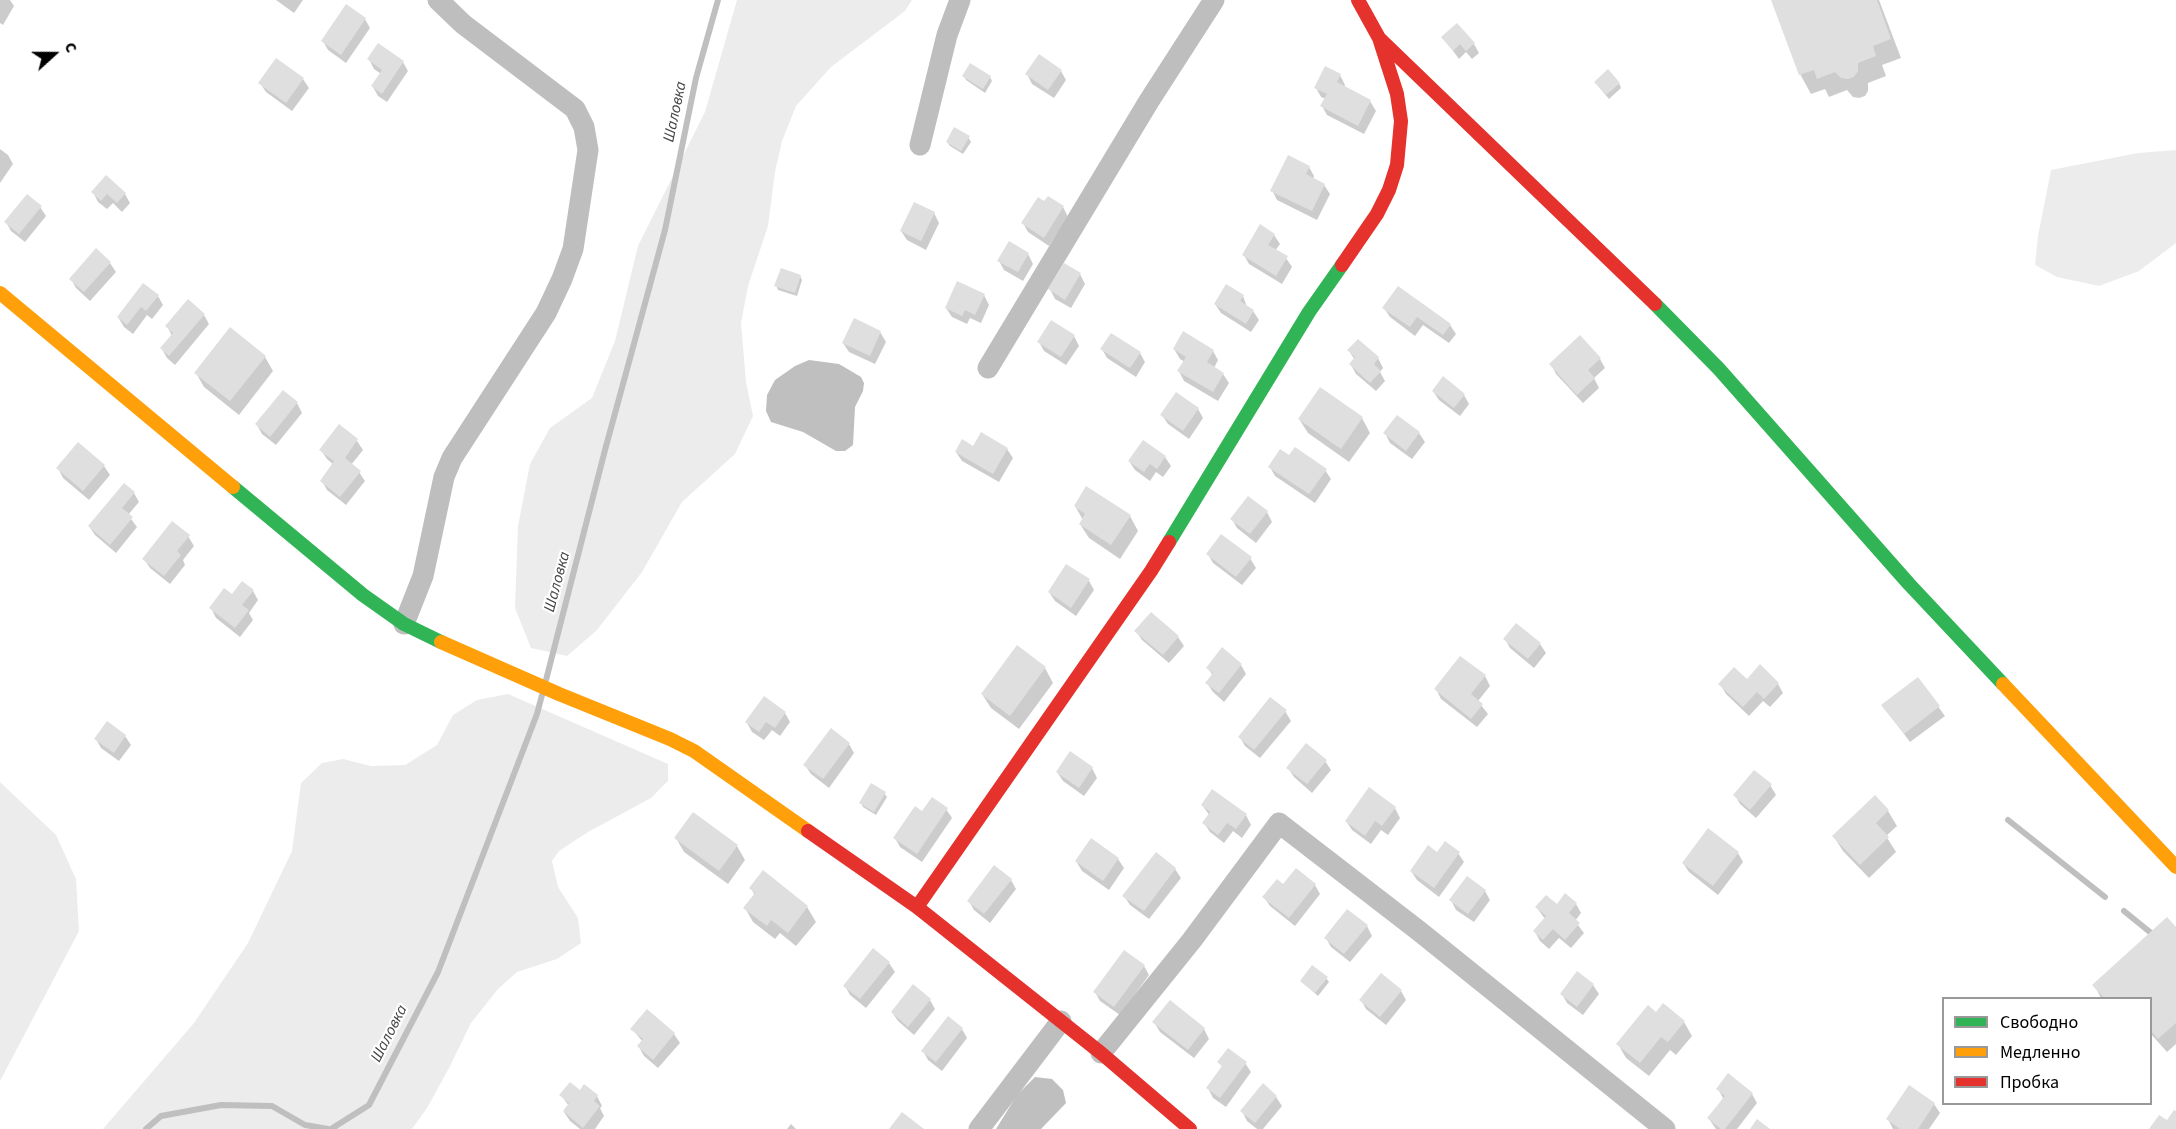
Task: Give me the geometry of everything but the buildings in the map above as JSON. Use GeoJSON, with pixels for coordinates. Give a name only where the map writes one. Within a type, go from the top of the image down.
{"type":"FeatureCollection","features":[{"type":"Feature","properties":{"kind":"street"},"geometry":{"type":"LineString","coordinates":[[404,624],[423,576],[444,477],[452,458],[546,313],[562,279],[573,249],[588,150],[584,127],[575,109],[463,24],[438,0]]}},
{"type":"Feature","properties":{"kind":"street"},"geometry":{"type":"LineString","coordinates":[[920,145],[947,35],[960,0]]}},
{"type":"Feature","properties":{"kind":"street"},"geometry":{"type":"LineString","coordinates":[[988,368],[1149,101],[1214,0]]}},
{"type":"Feature","properties":{"kind":"street"},"geometry":{"type":"LineString","coordinates":[[917,907],[1151,571],[1309,312],[1377,214],[1389,190],[1397,165],[1401,121],[1397,94],[1379,38],[1358,0]]}},
{"type":"Feature","properties":{"kind":"street"},"geometry":{"type":"LineString","coordinates":[[1379,38],[1623,272],[1719,369],[1909,584],[2176,867]]}},
{"type":"Feature","properties":{"kind":"street"},"geometry":{"type":"LineString","coordinates":[[0,293],[363,595],[404,624],[433,639],[694,751],[917,907],[1101,1053],[1190,1129]]}},
{"type":"Feature","properties":{"kind":"street"},"geometry":{"type":"LineString","coordinates":[[1101,1053],[1192,940],[1279,823],[1665,1129]]}},
{"type":"Feature","properties":{"kind":"street"},"geometry":{"type":"LineString","coordinates":[[979,1129],[1060,1021]]}},
{"type":"Feature","properties":{"kind":"shaded area"},"geometry":{"type":"Polygon","coordinates":[[[737,0],[912,0],[905,11],[831,67],[796,106],[782,141],[775,172],[768,226],[748,286],[741,323],[746,382],[753,416],[735,454],[682,502],[642,572],[597,630],[567,656],[531,648],[515,608],[518,526],[530,464],[550,428],[592,398],[615,341],[638,246],[705,112],[737,0]]]}},
{"type":"Feature","properties":{"kind":"shaded area"},"geometry":{"type":"Polygon","coordinates":[[[2176,150],[2176,243],[2139,271],[2099,286],[2057,277],[2035,265],[2038,236],[2051,170],[2138,153],[2176,150]]]}},
{"type":"Feature","properties":{"kind":"shaded area"},"geometry":{"type":"Polygon","coordinates":[[[809,360],[839,364],[861,377],[864,383],[863,391],[855,407],[853,445],[845,451],[836,451],[803,432],[771,422],[766,411],[767,395],[775,380],[795,366],[809,360]]]}},
{"type":"Feature","properties":{"kind":"shaded area"},"geometry":{"type":"Polygon","coordinates":[[[508,694],[668,764],[668,781],[651,798],[588,832],[559,851],[552,861],[558,887],[578,918],[581,943],[557,959],[517,972],[498,989],[471,1023],[427,1108],[412,1129],[103,1129],[194,1023],[248,943],[292,851],[301,783],[322,763],[343,759],[371,766],[405,765],[437,745],[453,715],[477,700],[508,694]]]}},
{"type":"Feature","properties":{"kind":"shaded area"},"geometry":{"type":"Polygon","coordinates":[[[0,782],[56,835],[76,879],[79,931],[0,1081],[0,782]]]}},
{"type":"Feature","properties":{"kind":"shaded area"},"geometry":{"type":"Polygon","coordinates":[[[1035,1077],[1052,1079],[1063,1090],[1066,1103],[1041,1129],[996,1129],[1017,1095],[1035,1077]]]}},
{"type":"Feature","properties":{"kind":"waterway","name":"Шаловка"},"geometry":{"type":"LineString","coordinates":[[546,680],[665,230],[696,78],[718,0]]}},
{"type":"Feature","properties":{"kind":"waterway","name":"Шаловка"},"geometry":{"type":"LineString","coordinates":[[331,1129],[369,1105],[438,972],[537,714],[542,695]]}},
{"type":"Feature","properties":{"kind":"waterway"},"geometry":{"type":"LineString","coordinates":[[2008,820],[2105,897]]}},
{"type":"Feature","properties":{"kind":"waterway"},"geometry":{"type":"LineString","coordinates":[[2124,911],[2156,937]]}},
{"type":"Feature","properties":{"kind":"waterway","name":"Шаловка"},"geometry":{"type":"LineString","coordinates":[[146,1129],[161,1116],[221,1105],[272,1106],[305,1125],[328,1129]]}},
{"type":"Feature","properties":{"kind":"traffic: fast"},"geometry":{"type":"LineString","coordinates":[[1169,542],[1309,312],[1342,265]]}},
{"type":"Feature","properties":{"kind":"traffic: fast"},"geometry":{"type":"LineString","coordinates":[[1655,304],[1719,369],[1909,584],[2003,684]]}},
{"type":"Feature","properties":{"kind":"traffic: fast"},"geometry":{"type":"LineString","coordinates":[[233,487],[363,595],[404,624],[441,642]]}},
{"type":"Feature","properties":{"kind":"traffic: slow"},"geometry":{"type":"LineString","coordinates":[[0,293],[233,487]]}},
{"type":"Feature","properties":{"kind":"traffic: slow"},"geometry":{"type":"LineString","coordinates":[[441,642],[694,751],[808,831]]}},
{"type":"Feature","properties":{"kind":"traffic: slow"},"geometry":{"type":"LineString","coordinates":[[2003,684],[2176,867]]}},
{"type":"Feature","properties":{"kind":"traffic: jam"},"geometry":{"type":"LineString","coordinates":[[1358,0],[1379,38],[1655,304]]}},
{"type":"Feature","properties":{"kind":"traffic: jam"},"geometry":{"type":"LineString","coordinates":[[1342,265],[1377,214],[1389,190],[1397,165],[1401,121],[1397,94],[1380,41]]}},
{"type":"Feature","properties":{"kind":"traffic: jam"},"geometry":{"type":"LineString","coordinates":[[917,907],[1169,542]]}},
{"type":"Feature","properties":{"kind":"traffic: jam"},"geometry":{"type":"LineString","coordinates":[[808,831],[917,907],[1101,1053],[1190,1129]]}}]}
